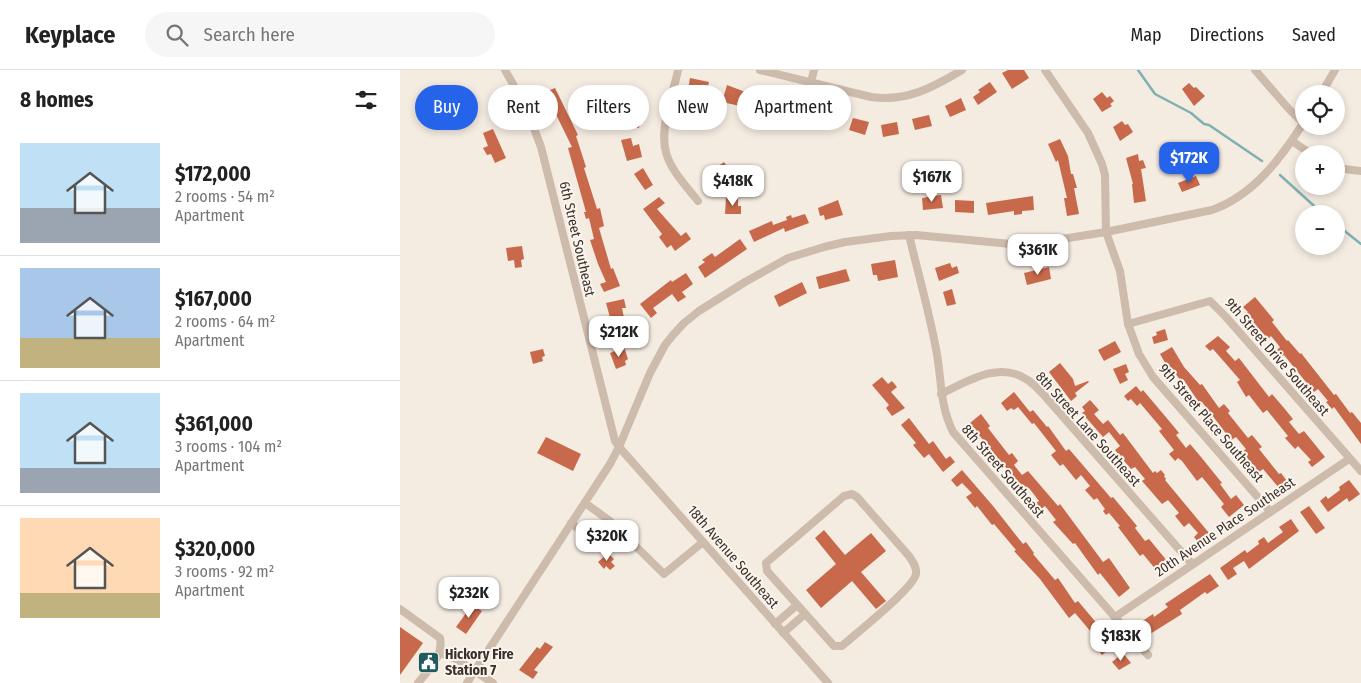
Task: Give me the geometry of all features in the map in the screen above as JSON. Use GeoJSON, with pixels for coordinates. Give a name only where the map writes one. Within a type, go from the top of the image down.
{"type":"FeatureCollection","features":[{"type":"Feature","properties":{"kind":"street","name":"6th Street Southeast"},"geometry":{"type":"LineString","coordinates":[[505,70],[526,107],[541,147],[559,212],[602,393],[613,434],[619,447]]}},
{"type":"Feature","properties":{"kind":"street"},"geometry":{"type":"LineString","coordinates":[[678,70],[664,125],[664,147],[673,168],[698,201]]}},
{"type":"Feature","properties":{"kind":"street"},"geometry":{"type":"LineString","coordinates":[[760,70],[871,98],[886,100],[918,93],[962,70]]}},
{"type":"Feature","properties":{"kind":"street"},"geometry":{"type":"LineString","coordinates":[[793,78],[795,70]]}},
{"type":"Feature","properties":{"kind":"street"},"geometry":{"type":"LineString","coordinates":[[811,82],[814,70]]}},
{"type":"Feature","properties":{"kind":"street","name":"9th Street Place Southeast"},"geometry":{"type":"LineString","coordinates":[[1046,70],[1088,133],[1102,164],[1105,175],[1106,232],[1120,271],[1128,324],[1139,354],[1153,377],[1270,511]]}},
{"type":"Feature","properties":{"kind":"street"},"geometry":{"type":"LineString","coordinates":[[1255,70],[1295,114]]}},
{"type":"Feature","properties":{"kind":"street"},"geometry":{"type":"LineString","coordinates":[[1327,85],[1336,70]]}},
{"type":"Feature","properties":{"kind":"street"},"geometry":{"type":"LineString","coordinates":[[467,683],[585,503],[619,447],[650,372],[662,351],[673,334],[699,311],[775,264],[805,252],[845,242],[909,235],[1030,244],[1197,215],[1226,206],[1239,197],[1266,173],[1296,135]]}},
{"type":"Feature","properties":{"kind":"street"},"geometry":{"type":"LineString","coordinates":[[1292,141],[1298,145]]}},
{"type":"Feature","properties":{"kind":"street"},"geometry":{"type":"LineString","coordinates":[[1345,169],[1361,171]]}},
{"type":"Feature","properties":{"kind":"street","name":"8th Street Southeast"},"geometry":{"type":"LineString","coordinates":[[909,235],[936,347],[941,377],[941,394],[947,421],[960,442],[1148,655]]}},
{"type":"Feature","properties":{"kind":"street","name":"9th Street Drive Southeast"},"geometry":{"type":"LineString","coordinates":[[1128,324],[1210,301],[1361,471]]}},
{"type":"Feature","properties":{"kind":"street","name":"8th Street Lane Southeast"},"geometry":{"type":"LineString","coordinates":[[941,394],[990,373],[1010,373],[1026,379],[1044,395],[1192,564]]}},
{"type":"Feature","properties":{"kind":"street","name":"18th Avenue Southeast"},"geometry":{"type":"LineString","coordinates":[[619,447],[828,683]]}},
{"type":"Feature","properties":{"kind":"street","name":"20th Avenue Place Southeast"},"geometry":{"type":"LineString","coordinates":[[1115,617],[1349,458]]}},
{"type":"Feature","properties":{"kind":"street"},"geometry":{"type":"LineString","coordinates":[[852,494],[857,497],[909,556],[915,565],[916,575],[909,586],[842,646],[834,646],[827,640],[805,614],[767,571],[766,563],[844,496],[852,494]]}},
{"type":"Feature","properties":{"kind":"street"},"geometry":{"type":"LineString","coordinates":[[585,503],[610,521],[664,574],[681,562],[703,542]]}},
{"type":"Feature","properties":{"kind":"street"},"geometry":{"type":"LineString","coordinates":[[571,523],[595,542]]}},
{"type":"Feature","properties":{"kind":"street"},"geometry":{"type":"LineString","coordinates":[[775,624],[797,605]]}},
{"type":"Feature","properties":{"kind":"street"},"geometry":{"type":"LineString","coordinates":[[400,608],[440,638],[442,645],[440,653],[418,683]]}},
{"type":"Feature","properties":{"kind":"street"},"geometry":{"type":"LineString","coordinates":[[783,633],[805,614]]}},
{"type":"Feature","properties":{"kind":"street"},"geometry":{"type":"LineString","coordinates":[[440,653],[456,659],[493,683]]}},
{"type":"Feature","properties":{"kind":"building"},"geometry":{"type":"Polygon","coordinates":[[[1008,70],[1024,70],[1029,78],[1012,89],[1002,73],[1008,70]]]}},
{"type":"Feature","properties":{"kind":"building"},"geometry":{"type":"Polygon","coordinates":[[[690,78],[709,82],[708,85],[689,85],[690,78]]]}},
{"type":"Feature","properties":{"kind":"building"},"geometry":{"type":"Polygon","coordinates":[[[990,82],[997,92],[978,105],[973,97],[980,92],[978,90],[990,82]]]}},
{"type":"Feature","properties":{"kind":"building"},"geometry":{"type":"Polygon","coordinates":[[[1189,83],[1205,96],[1194,106],[1182,89],[1189,83]]]}},
{"type":"Feature","properties":{"kind":"building"},"geometry":{"type":"Polygon","coordinates":[[[727,85],[737,89],[737,105],[727,103],[727,85]]]}},
{"type":"Feature","properties":{"kind":"building"},"geometry":{"type":"Polygon","coordinates":[[[1102,92],[1107,98],[1110,96],[1114,101],[1110,104],[1112,106],[1102,112],[1093,99],[1102,92]]]}},
{"type":"Feature","properties":{"kind":"building"},"geometry":{"type":"Polygon","coordinates":[[[558,94],[568,115],[568,130],[576,130],[578,135],[576,136],[586,167],[584,168],[597,209],[600,208],[604,226],[599,228],[611,269],[613,268],[620,286],[604,292],[600,284],[606,282],[590,240],[594,239],[589,218],[586,219],[584,212],[586,212],[568,148],[572,147],[558,118],[558,94]]]}},
{"type":"Feature","properties":{"kind":"building"},"geometry":{"type":"Polygon","coordinates":[[[961,98],[966,110],[950,117],[945,106],[961,98]]]}},
{"type":"Feature","properties":{"kind":"building"},"geometry":{"type":"Polygon","coordinates":[[[929,115],[932,126],[915,130],[912,119],[929,115]]]}},
{"type":"Feature","properties":{"kind":"building"},"geometry":{"type":"Polygon","coordinates":[[[853,118],[869,122],[865,135],[849,130],[851,130],[853,118]]]}},
{"type":"Feature","properties":{"kind":"building"},"geometry":{"type":"Polygon","coordinates":[[[1122,121],[1125,125],[1128,124],[1133,132],[1120,141],[1113,127],[1122,121]]]}},
{"type":"Feature","properties":{"kind":"building"},"geometry":{"type":"Polygon","coordinates":[[[897,122],[899,134],[883,137],[881,125],[897,122]]]}},
{"type":"Feature","properties":{"kind":"building"},"geometry":{"type":"Polygon","coordinates":[[[493,130],[506,158],[495,163],[491,154],[487,155],[483,148],[488,146],[483,133],[493,130]]]}},
{"type":"Feature","properties":{"kind":"building"},"geometry":{"type":"Polygon","coordinates":[[[631,138],[633,146],[639,144],[642,157],[627,161],[621,140],[631,138]]]}},
{"type":"Feature","properties":{"kind":"building"},"geometry":{"type":"Polygon","coordinates":[[[1060,139],[1068,156],[1071,174],[1073,174],[1077,188],[1074,188],[1079,214],[1067,216],[1064,198],[1067,198],[1058,160],[1056,162],[1048,144],[1060,139]]]}},
{"type":"Feature","properties":{"kind":"building"},"geometry":{"type":"Polygon","coordinates":[[[1138,154],[1139,161],[1143,160],[1146,168],[1141,169],[1146,201],[1134,203],[1133,184],[1126,158],[1138,154]]]}},
{"type":"Feature","properties":{"kind":"building"},"geometry":{"type":"Polygon","coordinates":[[[724,162],[734,177],[723,184],[713,170],[724,162]]]}},
{"type":"Feature","properties":{"kind":"building"},"geometry":{"type":"Polygon","coordinates":[[[643,168],[653,185],[645,190],[634,174],[643,168]]]}},
{"type":"Feature","properties":{"kind":"building"},"geometry":{"type":"Polygon","coordinates":[[[1196,176],[1200,185],[1182,192],[1178,183],[1196,176]]]}},
{"type":"Feature","properties":{"kind":"building"},"geometry":{"type":"Polygon","coordinates":[[[941,195],[943,208],[923,210],[922,198],[941,195]]]}},
{"type":"Feature","properties":{"kind":"building"},"geometry":{"type":"Polygon","coordinates":[[[1033,196],[1034,210],[1022,211],[1022,214],[1014,215],[1014,211],[988,215],[986,203],[1033,196]]]}},
{"type":"Feature","properties":{"kind":"building"},"geometry":{"type":"Polygon","coordinates":[[[659,197],[665,203],[657,209],[681,236],[686,232],[691,239],[675,251],[671,245],[667,248],[659,237],[662,234],[643,209],[659,197]]]}},
{"type":"Feature","properties":{"kind":"building"},"geometry":{"type":"Polygon","coordinates":[[[726,198],[738,198],[741,214],[725,214],[726,198]]]}},
{"type":"Feature","properties":{"kind":"building"},"geometry":{"type":"Polygon","coordinates":[[[838,200],[843,215],[825,220],[824,215],[820,216],[818,208],[838,200]]]}},
{"type":"Feature","properties":{"kind":"building"},"geometry":{"type":"Polygon","coordinates":[[[955,200],[974,201],[974,213],[955,212],[955,200]]]}},
{"type":"Feature","properties":{"kind":"building"},"geometry":{"type":"Polygon","coordinates":[[[805,214],[809,223],[785,232],[784,228],[754,242],[749,231],[772,221],[773,225],[787,220],[786,217],[791,215],[792,218],[805,214]]]}},
{"type":"Feature","properties":{"kind":"building"},"geometry":{"type":"Polygon","coordinates":[[[740,239],[747,249],[705,278],[698,267],[705,262],[702,260],[712,253],[715,257],[740,239]]]}},
{"type":"Feature","properties":{"kind":"building"},"geometry":{"type":"Polygon","coordinates":[[[522,246],[524,259],[521,260],[522,267],[515,268],[514,260],[508,261],[506,248],[522,246]]]}},
{"type":"Feature","properties":{"kind":"building"},"geometry":{"type":"Polygon","coordinates":[[[895,260],[898,277],[878,281],[877,275],[873,275],[871,264],[895,260]]]}},
{"type":"Feature","properties":{"kind":"building"},"geometry":{"type":"Polygon","coordinates":[[[950,263],[952,268],[957,266],[959,273],[939,281],[935,268],[950,263]]]}},
{"type":"Feature","properties":{"kind":"building"},"geometry":{"type":"Polygon","coordinates":[[[1049,267],[1051,279],[1027,285],[1024,273],[1049,267]]]}},
{"type":"Feature","properties":{"kind":"building"},"geometry":{"type":"Polygon","coordinates":[[[846,269],[850,281],[819,289],[816,277],[846,269]]]}},
{"type":"Feature","properties":{"kind":"building"},"geometry":{"type":"Polygon","coordinates":[[[686,273],[693,284],[682,292],[686,297],[678,302],[672,294],[653,308],[657,313],[651,318],[640,304],[671,280],[672,282],[686,273]]]}},
{"type":"Feature","properties":{"kind":"building"},"geometry":{"type":"Polygon","coordinates":[[[802,282],[807,293],[779,307],[774,296],[802,282]]]}},
{"type":"Feature","properties":{"kind":"building"},"geometry":{"type":"Polygon","coordinates":[[[952,289],[956,304],[947,306],[943,292],[952,289]]]}},
{"type":"Feature","properties":{"kind":"building"},"geometry":{"type":"Polygon","coordinates":[[[1255,297],[1274,320],[1272,322],[1287,341],[1301,353],[1334,395],[1336,394],[1350,413],[1352,412],[1361,423],[1361,444],[1334,407],[1332,409],[1318,389],[1314,392],[1284,355],[1282,356],[1277,350],[1280,347],[1271,336],[1268,339],[1246,314],[1248,312],[1243,307],[1255,297]]]}},
{"type":"Feature","properties":{"kind":"building"},"geometry":{"type":"Polygon","coordinates":[[[624,299],[626,308],[622,308],[624,318],[611,321],[606,303],[624,299]]]}},
{"type":"Feature","properties":{"kind":"building"},"geometry":{"type":"Polygon","coordinates":[[[1165,329],[1168,340],[1154,344],[1152,337],[1157,335],[1156,332],[1165,329]]]}},
{"type":"Feature","properties":{"kind":"building"},"geometry":{"type":"Polygon","coordinates":[[[1218,336],[1230,347],[1226,351],[1235,361],[1239,358],[1269,397],[1272,394],[1284,408],[1293,419],[1289,422],[1299,434],[1304,431],[1325,457],[1312,467],[1308,462],[1311,460],[1298,446],[1295,449],[1285,438],[1288,436],[1267,410],[1263,413],[1249,395],[1246,397],[1237,382],[1240,380],[1213,349],[1210,351],[1205,346],[1218,336]]]}},
{"type":"Feature","properties":{"kind":"building"},"geometry":{"type":"Polygon","coordinates":[[[1115,341],[1121,352],[1104,361],[1098,350],[1115,341]]]}},
{"type":"Feature","properties":{"kind":"building"},"geometry":{"type":"Polygon","coordinates":[[[624,347],[628,359],[625,361],[626,365],[616,369],[610,353],[624,347]]]}},
{"type":"Feature","properties":{"kind":"building"},"geometry":{"type":"Polygon","coordinates":[[[1172,347],[1184,367],[1200,385],[1202,384],[1219,408],[1224,404],[1230,411],[1228,413],[1248,438],[1252,435],[1262,447],[1259,449],[1287,481],[1279,488],[1263,469],[1259,472],[1242,452],[1246,449],[1236,437],[1231,440],[1202,402],[1200,404],[1183,379],[1181,381],[1169,365],[1167,366],[1160,354],[1172,347]]]}},
{"type":"Feature","properties":{"kind":"building"},"geometry":{"type":"Polygon","coordinates":[[[543,349],[545,356],[542,357],[543,361],[533,364],[530,352],[543,349]]]}},
{"type":"Feature","properties":{"kind":"building"},"geometry":{"type":"Polygon","coordinates":[[[1060,363],[1073,379],[1075,386],[1089,382],[1075,393],[1077,396],[1071,401],[1049,372],[1060,363]]]}},
{"type":"Feature","properties":{"kind":"building"},"geometry":{"type":"Polygon","coordinates":[[[1126,364],[1129,372],[1125,374],[1128,380],[1120,384],[1113,369],[1126,364]]]}},
{"type":"Feature","properties":{"kind":"building"},"geometry":{"type":"Polygon","coordinates":[[[882,377],[888,384],[892,381],[897,387],[891,392],[905,408],[892,416],[886,408],[889,405],[872,385],[882,377]]]}},
{"type":"Feature","properties":{"kind":"building"},"geometry":{"type":"Polygon","coordinates":[[[1136,386],[1141,392],[1143,390],[1179,433],[1176,435],[1186,448],[1190,444],[1201,457],[1222,483],[1220,484],[1231,499],[1236,495],[1244,505],[1229,517],[1221,507],[1224,504],[1202,477],[1197,481],[1182,461],[1178,458],[1175,461],[1169,454],[1174,450],[1159,431],[1162,429],[1140,403],[1137,406],[1131,399],[1128,401],[1124,396],[1136,386]]]}},
{"type":"Feature","properties":{"kind":"building"},"geometry":{"type":"Polygon","coordinates":[[[1014,392],[1030,412],[1033,410],[1048,426],[1066,451],[1069,449],[1111,498],[1113,497],[1137,526],[1135,528],[1145,541],[1149,539],[1168,562],[1157,571],[1143,554],[1140,556],[1118,527],[1120,526],[1109,513],[1106,515],[1103,511],[1105,509],[1097,498],[1094,500],[1085,490],[1090,486],[1081,475],[1076,480],[1063,464],[1060,466],[1051,455],[1056,451],[1034,423],[1032,424],[1018,407],[1007,411],[1001,403],[1014,392]]]}},
{"type":"Feature","properties":{"kind":"building"},"geometry":{"type":"Polygon","coordinates":[[[1090,400],[1099,410],[1094,414],[1103,424],[1108,420],[1120,435],[1123,433],[1153,473],[1161,470],[1165,475],[1165,480],[1209,533],[1198,542],[1194,537],[1198,533],[1189,523],[1184,527],[1175,516],[1179,513],[1168,500],[1162,504],[1142,481],[1145,479],[1135,467],[1131,469],[1115,450],[1120,446],[1109,432],[1103,437],[1082,413],[1085,411],[1082,407],[1090,400]]]}},
{"type":"Feature","properties":{"kind":"building"},"geometry":{"type":"Polygon","coordinates":[[[981,414],[990,426],[988,428],[1009,455],[1012,453],[1018,461],[1014,465],[1022,475],[1028,471],[1058,506],[1060,504],[1103,562],[1109,558],[1130,588],[1119,597],[1100,573],[1098,575],[1075,543],[1073,544],[1053,522],[1056,520],[1045,506],[1041,509],[1036,503],[1039,501],[1029,488],[1025,491],[979,435],[977,436],[973,431],[975,429],[970,423],[981,414]]]}},
{"type":"Feature","properties":{"kind":"building"},"geometry":{"type":"Polygon","coordinates":[[[909,418],[929,444],[933,441],[946,459],[950,456],[955,462],[943,472],[929,454],[924,458],[913,445],[916,443],[901,425],[909,418]]]}},
{"type":"Feature","properties":{"kind":"building"},"geometry":{"type":"Polygon","coordinates":[[[546,437],[581,454],[573,471],[537,453],[546,437]]]}},
{"type":"Feature","properties":{"kind":"building"},"geometry":{"type":"Polygon","coordinates":[[[962,470],[1023,544],[1026,542],[1033,554],[1055,580],[1058,578],[1075,603],[1078,601],[1099,626],[1091,632],[1075,613],[1069,618],[1040,579],[1014,551],[1016,550],[994,524],[992,525],[977,506],[975,508],[966,497],[972,493],[962,483],[957,487],[951,480],[962,470]]]}},
{"type":"Feature","properties":{"kind":"building"},"geometry":{"type":"Polygon","coordinates":[[[1349,480],[1360,494],[1349,502],[1347,498],[1328,512],[1320,501],[1326,496],[1328,499],[1340,490],[1339,487],[1349,480]]]}},
{"type":"Feature","properties":{"kind":"building"},"geometry":{"type":"Polygon","coordinates":[[[1309,506],[1325,528],[1316,534],[1300,512],[1309,506]]]}},
{"type":"Feature","properties":{"kind":"building"},"geometry":{"type":"Polygon","coordinates":[[[1291,519],[1299,531],[1249,569],[1244,561],[1233,568],[1237,574],[1228,580],[1220,568],[1245,550],[1247,553],[1259,544],[1258,541],[1264,537],[1268,543],[1283,532],[1279,527],[1291,519]]]}},
{"type":"Feature","properties":{"kind":"building"},"geometry":{"type":"Polygon","coordinates":[[[824,530],[845,555],[871,533],[886,551],[861,572],[886,601],[876,609],[852,581],[821,608],[806,590],[836,564],[815,538],[824,530]]]}},
{"type":"Feature","properties":{"kind":"building"},"geometry":{"type":"Polygon","coordinates":[[[608,553],[614,559],[611,562],[615,566],[610,570],[606,566],[604,569],[598,562],[608,553]]]}},
{"type":"Feature","properties":{"kind":"building"},"geometry":{"type":"Polygon","coordinates":[[[1210,574],[1219,586],[1207,594],[1205,592],[1180,610],[1182,614],[1150,634],[1141,622],[1153,614],[1154,617],[1168,607],[1165,604],[1210,574]]]}},
{"type":"Feature","properties":{"kind":"building"},"geometry":{"type":"Polygon","coordinates":[[[472,605],[482,611],[466,634],[456,627],[472,605]]]}},
{"type":"Feature","properties":{"kind":"building"},"geometry":{"type":"Polygon","coordinates":[[[400,627],[423,643],[400,675],[400,627]]]}},
{"type":"Feature","properties":{"kind":"building"},"geometry":{"type":"Polygon","coordinates":[[[1100,636],[1104,642],[1110,637],[1115,644],[1102,655],[1092,643],[1100,636]]]}},
{"type":"Feature","properties":{"kind":"building"},"geometry":{"type":"Polygon","coordinates":[[[545,642],[553,647],[534,670],[538,672],[533,679],[519,670],[537,647],[540,649],[545,642]]]}},
{"type":"Feature","properties":{"kind":"building"},"geometry":{"type":"Polygon","coordinates":[[[1123,653],[1131,663],[1119,670],[1112,662],[1123,653]]]}},
{"type":"Feature","properties":{"kind":"waterway"},"geometry":{"type":"LineString","coordinates":[[1138,70],[1155,94],[1191,113],[1204,124],[1209,125],[1262,161]]}},
{"type":"Feature","properties":{"kind":"waterway"},"geometry":{"type":"LineString","coordinates":[[1280,175],[1313,205]]}},
{"type":"Feature","properties":{"kind":"waterway"},"geometry":{"type":"LineString","coordinates":[[1345,231],[1361,244]]}},
{"type":"Feature","properties":{"kind":"place","name":"Hickory Fire Station 7"},"geometry":{"type":"Point","coordinates":[429,662]}}]}
